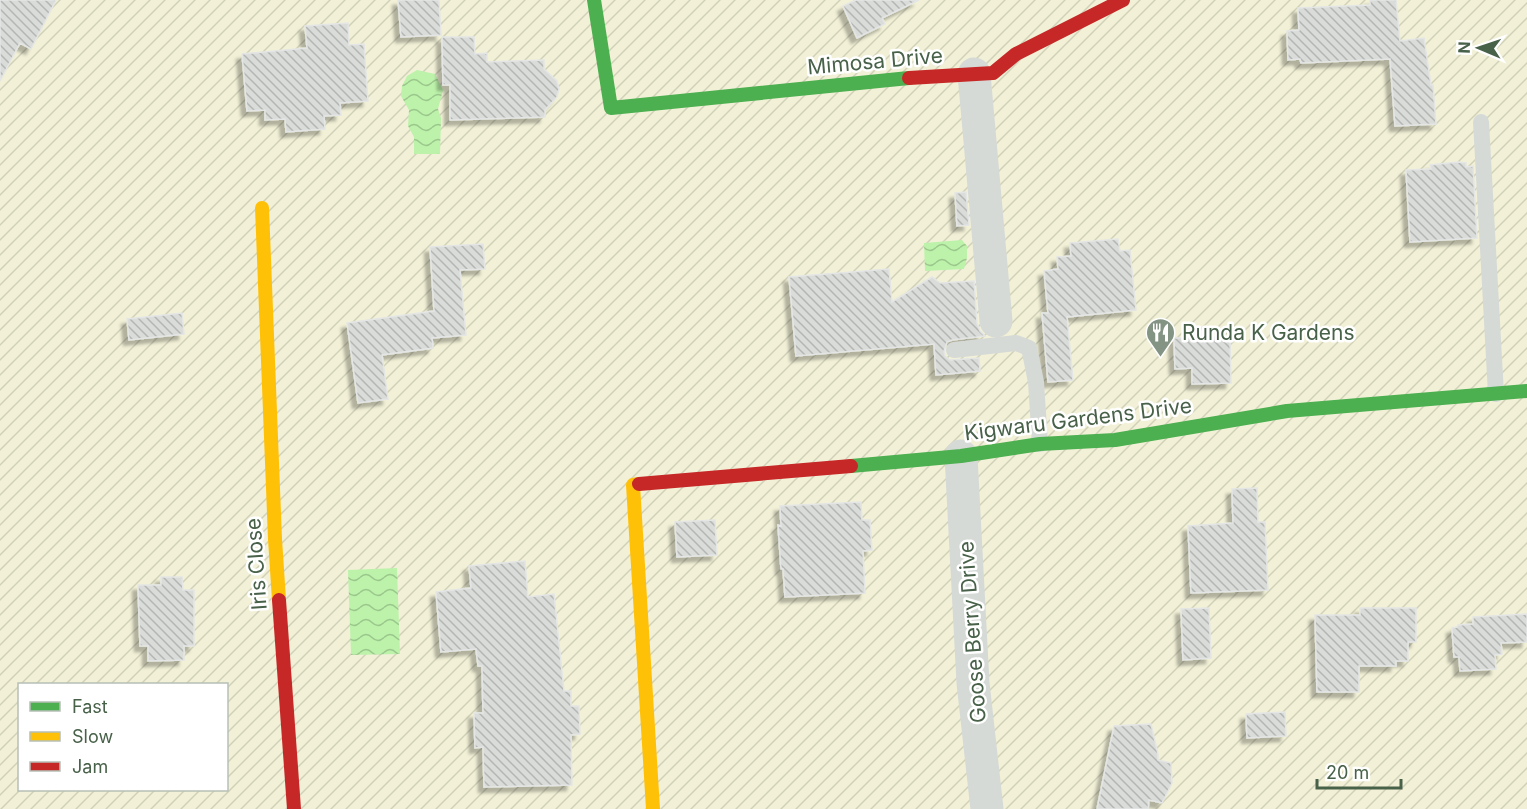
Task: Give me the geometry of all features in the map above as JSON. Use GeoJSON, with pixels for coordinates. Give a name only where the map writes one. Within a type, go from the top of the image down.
{"type":"FeatureCollection","features":[{"type":"Feature","properties":{"kind":"street","name":"Mimosa Drive"},"geometry":{"type":"LineString","coordinates":[[594,0],[611,108],[908,78],[993,73],[1016,54],[1123,0]]}},
{"type":"Feature","properties":{"kind":"street"},"geometry":{"type":"LineString","coordinates":[[974,75],[996,321]]}},
{"type":"Feature","properties":{"kind":"street","name":"Iris Close"},"geometry":{"type":"LineString","coordinates":[[262,208],[275,539],[294,809]]}},
{"type":"Feature","properties":{"kind":"street","name":"Kigwaru Gardens Drive"},"geometry":{"type":"LineString","coordinates":[[653,809],[633,485],[961,456],[1040,444],[1115,440],[1287,411],[1527,391]]}},
{"type":"Feature","properties":{"kind":"street","name":"Goose Berry Drive"},"geometry":{"type":"LineString","coordinates":[[961,456],[973,683],[987,809]]}},
{"type":"Feature","properties":{"kind":"lane"},"geometry":{"type":"LineString","coordinates":[[1481,122],[1496,394]]}},
{"type":"Feature","properties":{"kind":"lane"},"geometry":{"type":"LineString","coordinates":[[954,350],[1016,343],[1029,348],[1036,382],[1040,444]]}},
{"type":"Feature","properties":{"kind":"shaded area"},"geometry":{"type":"Polygon","coordinates":[[[0,0],[1527,0],[1527,809],[0,809],[0,0]]]}},
{"type":"Feature","properties":{"kind":"water"},"geometry":{"type":"Polygon","coordinates":[[[417,70],[435,74],[443,90],[438,109],[441,118],[440,154],[414,154],[414,137],[408,126],[409,110],[401,96],[402,86],[407,76],[417,70]]]}},
{"type":"Feature","properties":{"kind":"water"},"geometry":{"type":"Polygon","coordinates":[[[962,240],[967,246],[964,269],[925,271],[924,243],[962,240]]]}},
{"type":"Feature","properties":{"kind":"water"},"geometry":{"type":"Polygon","coordinates":[[[397,568],[400,654],[351,655],[348,570],[397,568]]]}},
{"type":"Feature","properties":{"kind":"building"},"geometry":{"type":"Polygon","coordinates":[[[0,0],[56,0],[31,49],[20,43],[0,81],[0,0]]]}},
{"type":"Feature","properties":{"kind":"building"},"geometry":{"type":"Polygon","coordinates":[[[398,0],[439,0],[441,35],[401,37],[398,0]]]}},
{"type":"Feature","properties":{"kind":"building"},"geometry":{"type":"Polygon","coordinates":[[[856,0],[919,0],[882,18],[885,24],[857,38],[843,6],[856,0]]]}},
{"type":"Feature","properties":{"kind":"building"},"geometry":{"type":"Polygon","coordinates":[[[1370,0],[1396,0],[1400,41],[1424,38],[1431,85],[1433,85],[1436,124],[1395,126],[1390,59],[1301,63],[1300,59],[1288,60],[1287,31],[1299,30],[1298,8],[1370,5],[1370,0]]]}},
{"type":"Feature","properties":{"kind":"building"},"geometry":{"type":"Polygon","coordinates":[[[348,23],[349,45],[364,44],[368,101],[340,103],[341,115],[324,116],[325,129],[286,132],[285,119],[265,120],[265,110],[247,111],[242,54],[307,48],[305,26],[348,23]]]}},
{"type":"Feature","properties":{"kind":"building"},"geometry":{"type":"Polygon","coordinates":[[[442,37],[474,37],[475,54],[487,53],[487,62],[544,60],[544,69],[557,81],[559,89],[557,97],[545,110],[545,117],[450,120],[450,85],[443,85],[442,37]]]}},
{"type":"Feature","properties":{"kind":"building"},"geometry":{"type":"Polygon","coordinates":[[[1466,163],[1466,167],[1473,166],[1477,238],[1410,242],[1406,170],[1431,169],[1430,165],[1466,163]]]}},
{"type":"Feature","properties":{"kind":"building"},"geometry":{"type":"Polygon","coordinates":[[[966,192],[969,225],[957,226],[955,193],[966,192]]]}},
{"type":"Feature","properties":{"kind":"building"},"geometry":{"type":"Polygon","coordinates":[[[1118,239],[1120,251],[1130,250],[1136,310],[1067,317],[1073,380],[1048,382],[1042,313],[1048,313],[1044,271],[1058,269],[1057,257],[1071,256],[1070,243],[1118,239]]]}},
{"type":"Feature","properties":{"kind":"building"},"geometry":{"type":"Polygon","coordinates":[[[483,244],[485,269],[460,270],[466,335],[432,338],[433,348],[382,355],[388,399],[358,403],[347,323],[434,311],[430,247],[483,244]]]}},
{"type":"Feature","properties":{"kind":"building"},"geometry":{"type":"Polygon","coordinates":[[[889,269],[892,302],[932,277],[940,283],[974,281],[977,323],[985,336],[952,340],[947,342],[944,351],[945,356],[950,360],[979,358],[980,371],[936,375],[934,344],[796,356],[789,277],[889,269]]]}},
{"type":"Feature","properties":{"kind":"building"},"geometry":{"type":"Polygon","coordinates":[[[182,313],[184,334],[129,340],[127,319],[182,313]]]}},
{"type":"Feature","properties":{"kind":"building"},"geometry":{"type":"Polygon","coordinates":[[[1230,337],[1231,383],[1192,384],[1192,368],[1175,369],[1174,338],[1230,337]]]}},
{"type":"Feature","properties":{"kind":"building"},"geometry":{"type":"Polygon","coordinates":[[[1257,488],[1258,522],[1265,522],[1268,590],[1191,593],[1188,526],[1233,523],[1232,489],[1257,488]]]}},
{"type":"Feature","properties":{"kind":"building"},"geometry":{"type":"Polygon","coordinates":[[[861,502],[862,520],[870,520],[872,550],[863,551],[865,593],[785,597],[778,525],[781,526],[780,506],[861,502]]]}},
{"type":"Feature","properties":{"kind":"building"},"geometry":{"type":"Polygon","coordinates":[[[715,520],[717,555],[677,557],[675,522],[715,520]]]}},
{"type":"Feature","properties":{"kind":"building"},"geometry":{"type":"Polygon","coordinates":[[[525,561],[528,597],[554,594],[564,691],[571,691],[571,706],[579,706],[580,734],[571,735],[572,785],[484,787],[483,747],[475,748],[474,713],[483,713],[482,666],[478,666],[476,649],[441,652],[436,592],[471,588],[469,566],[525,561]]]}},
{"type":"Feature","properties":{"kind":"building"},"geometry":{"type":"Polygon","coordinates":[[[161,577],[182,577],[183,590],[194,590],[194,646],[184,646],[184,660],[148,661],[148,646],[140,646],[138,585],[161,585],[161,577]]]}},
{"type":"Feature","properties":{"kind":"building"},"geometry":{"type":"Polygon","coordinates":[[[1209,608],[1211,658],[1183,660],[1181,609],[1209,608]]]}},
{"type":"Feature","properties":{"kind":"building"},"geometry":{"type":"Polygon","coordinates":[[[1360,608],[1416,608],[1416,642],[1408,642],[1408,661],[1396,661],[1396,666],[1359,666],[1359,692],[1317,692],[1315,615],[1360,615],[1360,608]]]}},
{"type":"Feature","properties":{"kind":"building"},"geometry":{"type":"Polygon","coordinates":[[[1527,614],[1527,642],[1501,643],[1502,654],[1495,655],[1496,669],[1460,671],[1459,657],[1454,657],[1452,628],[1458,625],[1473,624],[1473,617],[1527,614]]]}},
{"type":"Feature","properties":{"kind":"building"},"geometry":{"type":"Polygon","coordinates":[[[1285,712],[1286,736],[1247,738],[1246,714],[1285,712]]]}},
{"type":"Feature","properties":{"kind":"building"},"geometry":{"type":"Polygon","coordinates":[[[1151,724],[1158,760],[1171,763],[1172,783],[1162,803],[1149,800],[1148,809],[1097,809],[1114,726],[1151,724]]]}},
{"type":"Feature","properties":{"kind":"traffic: fast"},"geometry":{"type":"LineString","coordinates":[[594,0],[611,108],[909,78]]}},
{"type":"Feature","properties":{"kind":"traffic: fast"},"geometry":{"type":"LineString","coordinates":[[851,466],[961,456],[1040,444],[1115,440],[1287,411],[1527,391]]}},
{"type":"Feature","properties":{"kind":"traffic: slow"},"geometry":{"type":"LineString","coordinates":[[262,208],[279,600]]}},
{"type":"Feature","properties":{"kind":"traffic: slow"},"geometry":{"type":"LineString","coordinates":[[639,484],[633,485],[653,809]]}},
{"type":"Feature","properties":{"kind":"traffic: jam"},"geometry":{"type":"LineString","coordinates":[[909,78],[993,73],[1016,54],[1123,0]]}},
{"type":"Feature","properties":{"kind":"traffic: jam"},"geometry":{"type":"LineString","coordinates":[[639,484],[851,466]]}},
{"type":"Feature","properties":{"kind":"traffic: jam"},"geometry":{"type":"LineString","coordinates":[[279,600],[294,809]]}},
{"type":"Feature","properties":{"kind":"place","name":"Runda K Gardens"},"geometry":{"type":"Point","coordinates":[1161,358]}}]}
